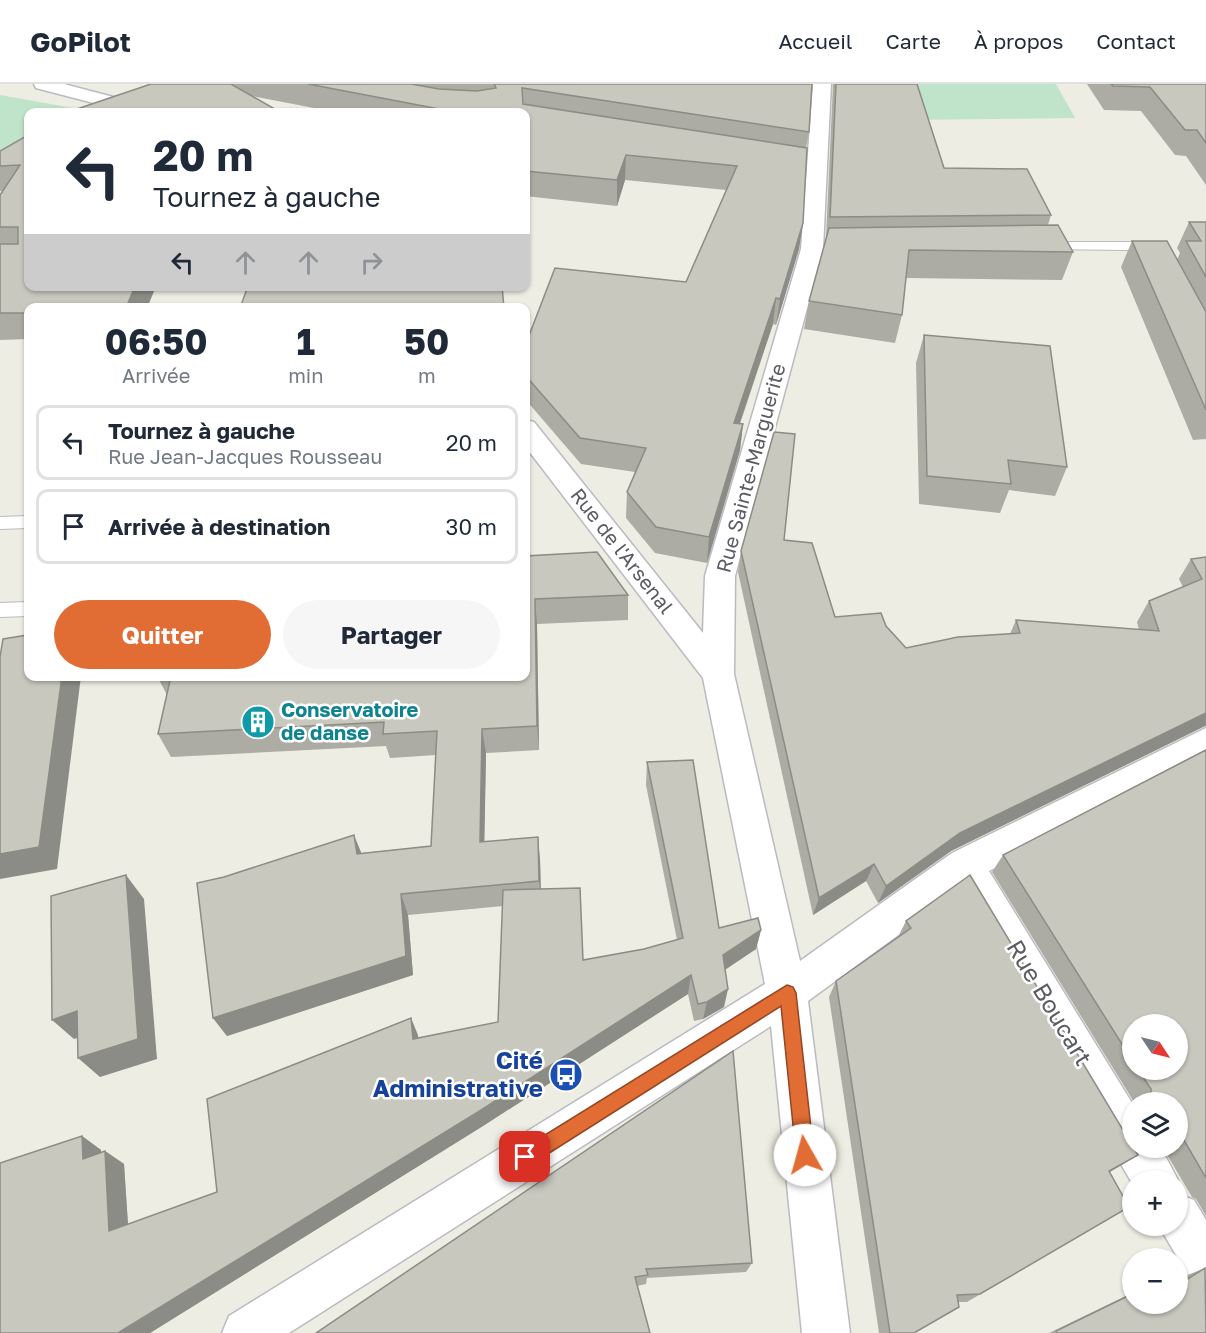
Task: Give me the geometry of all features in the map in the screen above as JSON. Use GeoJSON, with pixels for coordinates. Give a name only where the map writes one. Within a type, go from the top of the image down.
{"type":"FeatureCollection","features":[{"type":"Feature","properties":{"kind":"street","name":"Rue Sainte-Marguerite"},"geometry":{"type":"LineString","coordinates":[[822,84],[805,165],[817,249],[720,576],[718,674],[787,993],[826,1333]]}},
{"type":"Feature","properties":{"kind":"street"},"geometry":{"type":"LineString","coordinates":[[55,85],[131,107]]}},
{"type":"Feature","properties":{"kind":"street","name":"Rue de l'Arsenal"},"geometry":{"type":"LineString","coordinates":[[530,434],[718,674]]}},
{"type":"Feature","properties":{"kind":"street"},"geometry":{"type":"LineString","coordinates":[[246,1333],[787,993],[965,865],[1206,741]]}},
{"type":"Feature","properties":{"kind":"street","name":"Rue Boucart"},"geometry":{"type":"LineString","coordinates":[[965,865],[1122,1125]]}},
{"type":"Feature","properties":{"kind":"street"},"geometry":{"type":"LineString","coordinates":[[1188,1233],[1206,1263]]}},
{"type":"Feature","properties":{"kind":"lane"},"geometry":{"type":"LineString","coordinates":[[1025,246],[1131,246],[1160,257],[1165,267]]}},
{"type":"Feature","properties":{"kind":"lane"},"geometry":{"type":"LineString","coordinates":[[0,524],[24,522]]}},
{"type":"Feature","properties":{"kind":"lane"},"geometry":{"type":"LineString","coordinates":[[0,610],[24,609]]}},
{"type":"Feature","properties":{"kind":"green space"},"geometry":{"type":"Polygon","coordinates":[[[844,84],[1056,84],[1075,118],[904,120],[844,84]]]}},
{"type":"Feature","properties":{"kind":"green space"},"geometry":{"type":"Polygon","coordinates":[[[0,95],[73,108],[24,108],[24,136],[0,151],[0,95]]]}},
{"type":"Feature","properties":{"kind":"building"},"geometry":{"type":"Polygon","coordinates":[[[151,84],[231,84],[273,108],[80,108],[151,84]]]}},
{"type":"Feature","properties":{"kind":"building"},"geometry":{"type":"Polygon","coordinates":[[[308,84],[411,84],[439,89],[477,91],[496,88],[494,84],[812,84],[809,132],[522,88],[523,104],[807,148],[803,223],[780,299],[776,298],[734,423],[743,424],[709,537],[656,527],[627,492],[646,448],[580,438],[530,381],[530,333],[555,268],[686,282],[737,166],[626,155],[617,180],[530,171],[530,108],[434,108],[308,84]]]}},
{"type":"Feature","properties":{"kind":"building"},"geometry":{"type":"Polygon","coordinates":[[[836,84],[917,84],[944,168],[1027,169],[1051,215],[830,217],[836,84]]]}},
{"type":"Feature","properties":{"kind":"building"},"geometry":{"type":"Polygon","coordinates":[[[1111,84],[1206,84],[1206,143],[1197,130],[1185,130],[1150,87],[1113,86],[1111,84]]]}},
{"type":"Feature","properties":{"kind":"building"},"geometry":{"type":"Polygon","coordinates":[[[24,137],[24,291],[133,291],[128,303],[24,303],[24,313],[0,313],[0,244],[18,244],[18,227],[0,227],[0,195],[20,165],[0,166],[0,151],[24,137]]]}},
{"type":"Feature","properties":{"kind":"building"},"geometry":{"type":"Polygon","coordinates":[[[1189,222],[1206,222],[1206,277],[1186,241],[1201,241],[1189,222]]]}},
{"type":"Feature","properties":{"kind":"building"},"geometry":{"type":"Polygon","coordinates":[[[1058,225],[1073,252],[909,250],[902,315],[809,301],[829,228],[1058,225]]]}},
{"type":"Feature","properties":{"kind":"building"},"geometry":{"type":"Polygon","coordinates":[[[1132,241],[1167,241],[1206,312],[1206,410],[1132,241]]]}},
{"type":"Feature","properties":{"kind":"building"},"geometry":{"type":"Polygon","coordinates":[[[246,291],[502,291],[504,303],[242,303],[246,291]]]}},
{"type":"Feature","properties":{"kind":"building"},"geometry":{"type":"Polygon","coordinates":[[[924,335],[1050,346],[1067,467],[1008,460],[1011,484],[927,476],[924,335]]]}},
{"type":"Feature","properties":{"kind":"building"},"geometry":{"type":"Polygon","coordinates":[[[774,432],[795,434],[784,540],[812,543],[835,617],[881,613],[886,626],[906,648],[958,637],[1020,633],[1016,620],[1159,631],[1149,601],[1202,579],[1191,559],[1206,557],[1206,713],[960,833],[886,886],[874,864],[819,898],[741,551],[774,432]]]}},
{"type":"Feature","properties":{"kind":"building"},"geometry":{"type":"Polygon","coordinates":[[[597,552],[628,595],[535,599],[537,726],[482,729],[480,842],[538,837],[539,881],[401,894],[406,956],[213,1018],[197,883],[224,877],[354,835],[357,854],[431,846],[437,731],[383,734],[384,722],[158,734],[170,681],[530,681],[530,556],[597,552]]]}},
{"type":"Feature","properties":{"kind":"building"},"geometry":{"type":"Polygon","coordinates":[[[24,636],[24,681],[61,681],[39,847],[0,854],[0,657],[3,639],[24,636]]]}},
{"type":"Feature","properties":{"kind":"building"},"geometry":{"type":"Polygon","coordinates":[[[1206,750],[1206,1178],[1188,1147],[1188,1092],[1151,1092],[1145,1080],[1188,1080],[1188,1014],[1122,1014],[1122,1044],[1003,855],[1206,750]]]}},
{"type":"Feature","properties":{"kind":"building"},"geometry":{"type":"Polygon","coordinates":[[[693,760],[719,928],[758,918],[761,930],[723,955],[728,989],[707,1002],[698,1004],[691,975],[478,1112],[118,1333],[0,1333],[0,1163],[82,1136],[83,1159],[105,1151],[109,1231],[217,1192],[207,1099],[411,1018],[413,1039],[498,1022],[503,890],[580,888],[583,960],[644,949],[683,938],[647,762],[693,760]]]}},
{"type":"Feature","properties":{"kind":"building"},"geometry":{"type":"Polygon","coordinates":[[[126,875],[138,1039],[78,1058],[77,1011],[52,1020],[51,896],[126,875]]]}},
{"type":"Feature","properties":{"kind":"building"},"geometry":{"type":"Polygon","coordinates":[[[970,875],[1122,1128],[1122,1158],[1133,1158],[1109,1171],[1122,1194],[1122,1211],[980,1294],[957,1295],[959,1307],[914,1333],[890,1333],[836,981],[911,928],[906,921],[970,875]]]}},
{"type":"Feature","properties":{"kind":"building"},"geometry":{"type":"Polygon","coordinates":[[[733,1051],[752,1263],[646,1269],[648,1275],[635,1277],[650,1333],[316,1333],[733,1051]]]}},
{"type":"Feature","properties":{"kind":"building"},"geometry":{"type":"Polygon","coordinates":[[[1205,1268],[1206,1333],[1057,1333],[1056,1331],[1122,1299],[1122,1314],[1188,1314],[1188,1279],[1205,1268]]]}},
{"type":"Feature","properties":{"kind":"place","name":"Conservatoire de danse"},"geometry":{"type":"Point","coordinates":[258,722]}},
{"type":"Feature","properties":{"kind":"place","name":"Cité Administrative"},"geometry":{"type":"Point","coordinates":[566,1075]}},
{"type":"Feature","properties":{"kind":"route"},"geometry":{"type":"LineString","coordinates":[[525,1157],[787,993],[805,1155]]}}]}
